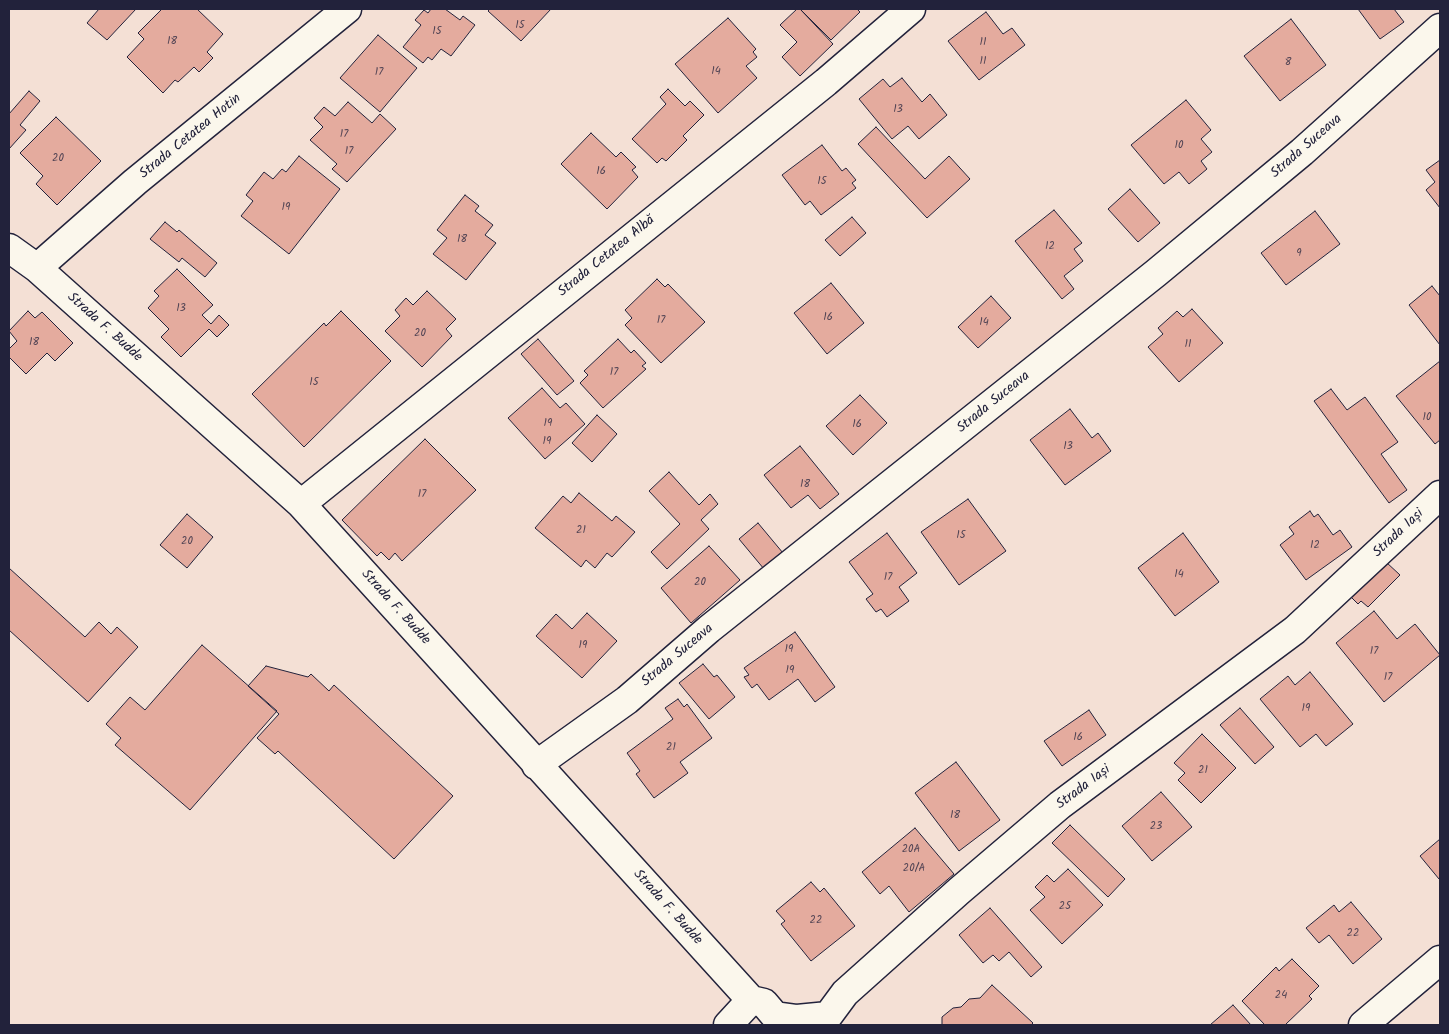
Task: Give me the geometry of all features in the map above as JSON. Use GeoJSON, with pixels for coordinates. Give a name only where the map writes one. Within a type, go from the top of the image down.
{"type":"FeatureCollection","features":[{"type":"Feature","properties":{"kind":"street","name":"Strada Cetatea Hotin"},"geometry":{"type":"LineString","coordinates":[[37,268],[135,182],[347,9]]}},
{"type":"Feature","properties":{"kind":"street","name":"Strada Cetatea Albă"},"geometry":{"type":"LineString","coordinates":[[301,504],[826,82],[911,9]]}},
{"type":"Feature","properties":{"kind":"street","name":"Strada Suceava"},"geometry":{"type":"LineString","coordinates":[[536,765],[626,700],[709,629],[1149,279],[1302,152],[1440,28]]}},
{"type":"Feature","properties":{"kind":"street","name":"Strada F. Budde"},"geometry":{"type":"LineString","coordinates":[[9,248],[37,268],[301,504],[751,1000]]}},
{"type":"Feature","properties":{"kind":"street","name":"Strada Iași"},"geometry":{"type":"LineString","coordinates":[[751,1000],[764,1003],[775,1016],[834,1021],[845,993],[959,891],[1060,805],[1295,630],[1440,495]]}},
{"type":"Feature","properties":{"kind":"street"},"geometry":{"type":"LineString","coordinates":[[1363,1025],[1440,960]]}},
{"type":"Feature","properties":{"kind":"street"},"geometry":{"type":"LineString","coordinates":[[728,1025],[751,1000]]}},
{"type":"Feature","properties":{"kind":"building"},"geometry":{"type":"Polygon","coordinates":[[[99,9],[136,9],[107,40],[87,23],[99,9]]]}},
{"type":"Feature","properties":{"kind":"building"},"geometry":{"type":"Polygon","coordinates":[[[162,9],[197,9],[223,34],[207,52],[213,58],[199,72],[194,67],[178,82],[175,80],[163,93],[127,57],[144,39],[138,33],[162,9]]]}},
{"type":"Feature","properties":{"kind":"building"},"geometry":{"type":"Polygon","coordinates":[[[431,9],[445,9],[460,20],[463,16],[475,25],[451,56],[441,49],[432,60],[428,57],[423,63],[403,47],[421,25],[415,20],[424,10],[428,13],[431,9]]]}},
{"type":"Feature","properties":{"kind":"building"},"geometry":{"type":"Polygon","coordinates":[[[490,9],[551,9],[521,41],[488,11],[490,9]]]}},
{"type":"Feature","properties":{"kind":"building"},"geometry":{"type":"Polygon","coordinates":[[[797,9],[800,9],[833,44],[800,76],[782,57],[797,42],[780,25],[797,9]]]}},
{"type":"Feature","properties":{"kind":"building"},"geometry":{"type":"Polygon","coordinates":[[[800,9],[857,9],[860,12],[831,40],[800,9]]]}},
{"type":"Feature","properties":{"kind":"building"},"geometry":{"type":"Polygon","coordinates":[[[1358,9],[1394,9],[1404,22],[1380,39],[1358,9]]]}},
{"type":"Feature","properties":{"kind":"building"},"geometry":{"type":"Polygon","coordinates":[[[986,12],[1003,34],[1012,28],[1025,45],[979,80],[948,41],[986,12]]]}},
{"type":"Feature","properties":{"kind":"building"},"geometry":{"type":"Polygon","coordinates":[[[728,18],[756,49],[753,52],[757,57],[746,66],[757,78],[718,113],[675,64],[728,18]]]}},
{"type":"Feature","properties":{"kind":"building"},"geometry":{"type":"Polygon","coordinates":[[[1291,19],[1326,65],[1280,101],[1244,56],[1291,19]]]}},
{"type":"Feature","properties":{"kind":"building"},"geometry":{"type":"Polygon","coordinates":[[[378,35],[417,68],[380,112],[340,78],[378,35]]]}},
{"type":"Feature","properties":{"kind":"building"},"geometry":{"type":"Polygon","coordinates":[[[902,78],[922,102],[930,94],[947,115],[919,139],[908,126],[892,139],[859,99],[883,79],[890,87],[902,78]]]}},
{"type":"Feature","properties":{"kind":"building"},"geometry":{"type":"Polygon","coordinates":[[[668,89],[685,106],[690,101],[704,115],[683,136],[687,140],[666,161],[662,158],[657,163],[632,139],[666,104],[660,97],[668,89]]]}},
{"type":"Feature","properties":{"kind":"building"},"geometry":{"type":"Polygon","coordinates":[[[29,91],[40,101],[20,125],[26,130],[9,149],[9,114],[29,91]]]}},
{"type":"Feature","properties":{"kind":"building"},"geometry":{"type":"Polygon","coordinates":[[[1186,100],[1211,130],[1201,139],[1212,152],[1201,161],[1207,169],[1189,184],[1179,172],[1164,184],[1131,145],[1186,100]]]}},
{"type":"Feature","properties":{"kind":"building"},"geometry":{"type":"Polygon","coordinates":[[[348,102],[372,123],[380,114],[396,129],[347,182],[332,169],[337,164],[310,140],[323,127],[314,118],[324,107],[335,116],[348,102]]]}},
{"type":"Feature","properties":{"kind":"building"},"geometry":{"type":"Polygon","coordinates":[[[56,117],[101,161],[57,205],[36,184],[43,176],[20,153],[56,117]]]}},
{"type":"Feature","properties":{"kind":"building"},"geometry":{"type":"Polygon","coordinates":[[[876,127],[925,179],[949,156],[970,179],[927,218],[858,144],[876,127]]]}},
{"type":"Feature","properties":{"kind":"building"},"geometry":{"type":"Polygon","coordinates":[[[591,133],[616,157],[621,152],[636,167],[632,170],[638,177],[607,209],[561,164],[591,133]]]}},
{"type":"Feature","properties":{"kind":"building"},"geometry":{"type":"Polygon","coordinates":[[[822,145],[842,171],[846,168],[856,180],[852,183],[856,188],[821,215],[810,201],[805,205],[782,175],[822,145]]]}},
{"type":"Feature","properties":{"kind":"building"},"geometry":{"type":"Polygon","coordinates":[[[299,156],[340,189],[289,254],[241,216],[253,201],[246,195],[264,172],[273,179],[282,169],[286,172],[299,156]]]}},
{"type":"Feature","properties":{"kind":"building"},"geometry":{"type":"Polygon","coordinates":[[[1440,160],[1440,208],[1426,190],[1435,182],[1426,170],[1440,160]]]}},
{"type":"Feature","properties":{"kind":"building"},"geometry":{"type":"Polygon","coordinates":[[[1130,189],[1160,223],[1138,242],[1108,209],[1130,189]]]}},
{"type":"Feature","properties":{"kind":"building"},"geometry":{"type":"Polygon","coordinates":[[[465,195],[479,206],[475,211],[493,225],[485,235],[496,243],[466,280],[433,254],[447,238],[437,230],[465,195]]]}},
{"type":"Feature","properties":{"kind":"building"},"geometry":{"type":"Polygon","coordinates":[[[1054,210],[1082,243],[1074,249],[1083,261],[1064,276],[1074,289],[1062,299],[1015,241],[1054,210]]]}},
{"type":"Feature","properties":{"kind":"building"},"geometry":{"type":"Polygon","coordinates":[[[1315,211],[1340,244],[1286,285],[1261,253],[1315,211]]]}},
{"type":"Feature","properties":{"kind":"building"},"geometry":{"type":"Polygon","coordinates":[[[852,217],[866,233],[840,256],[825,240],[852,217]]]}},
{"type":"Feature","properties":{"kind":"building"},"geometry":{"type":"Polygon","coordinates":[[[165,222],[177,232],[179,230],[217,263],[205,277],[182,258],[179,262],[150,239],[165,222]]]}},
{"type":"Feature","properties":{"kind":"building"},"geometry":{"type":"Polygon","coordinates":[[[177,269],[213,305],[202,315],[211,324],[219,315],[229,325],[217,337],[209,329],[181,357],[161,337],[169,329],[148,308],[159,296],[154,291],[177,269]]]}},
{"type":"Feature","properties":{"kind":"building"},"geometry":{"type":"Polygon","coordinates":[[[657,279],[665,287],[668,284],[705,322],[661,363],[625,325],[632,318],[625,310],[657,279]]]}},
{"type":"Feature","properties":{"kind":"building"},"geometry":{"type":"Polygon","coordinates":[[[831,283],[864,323],[827,354],[794,313],[831,283]]]}},
{"type":"Feature","properties":{"kind":"building"},"geometry":{"type":"Polygon","coordinates":[[[1432,286],[1440,296],[1440,345],[1409,305],[1432,286]]]}},
{"type":"Feature","properties":{"kind":"building"},"geometry":{"type":"Polygon","coordinates":[[[427,291],[456,319],[446,329],[452,336],[422,367],[385,331],[400,316],[395,310],[406,298],[413,305],[427,291]]]}},
{"type":"Feature","properties":{"kind":"building"},"geometry":{"type":"Polygon","coordinates":[[[991,296],[1011,318],[978,348],[958,327],[991,296]]]}},
{"type":"Feature","properties":{"kind":"building"},"geometry":{"type":"Polygon","coordinates":[[[1192,309],[1223,343],[1179,382],[1148,347],[1163,334],[1158,328],[1177,311],[1183,317],[1192,309]]]}},
{"type":"Feature","properties":{"kind":"building"},"geometry":{"type":"Polygon","coordinates":[[[28,311],[35,318],[42,312],[73,343],[55,361],[47,353],[26,374],[9,357],[9,349],[17,341],[9,331],[28,311]]]}},
{"type":"Feature","properties":{"kind":"building"},"geometry":{"type":"Polygon","coordinates":[[[341,311],[391,361],[304,447],[252,394],[324,323],[326,326],[341,311]]]}},
{"type":"Feature","properties":{"kind":"building"},"geometry":{"type":"Polygon","coordinates":[[[538,339],[574,381],[557,395],[521,354],[538,339]]]}},
{"type":"Feature","properties":{"kind":"building"},"geometry":{"type":"Polygon","coordinates":[[[618,339],[631,353],[634,350],[646,363],[642,366],[646,369],[603,408],[580,383],[588,375],[584,371],[618,339]]]}},
{"type":"Feature","properties":{"kind":"building"},"geometry":{"type":"Polygon","coordinates":[[[1440,361],[1440,440],[1435,444],[1396,396],[1440,361]]]}},
{"type":"Feature","properties":{"kind":"building"},"geometry":{"type":"Polygon","coordinates":[[[542,388],[560,408],[566,403],[585,424],[545,459],[508,418],[542,388]]]}},
{"type":"Feature","properties":{"kind":"building"},"geometry":{"type":"Polygon","coordinates":[[[1331,389],[1347,410],[1365,397],[1398,442],[1381,454],[1407,490],[1389,503],[1314,401],[1331,389]]]}},
{"type":"Feature","properties":{"kind":"building"},"geometry":{"type":"Polygon","coordinates":[[[860,395],[887,423],[853,455],[826,426],[860,395]]]}},
{"type":"Feature","properties":{"kind":"building"},"geometry":{"type":"Polygon","coordinates":[[[1070,409],[1092,438],[1098,433],[1111,451],[1065,485],[1030,440],[1070,409]]]}},
{"type":"Feature","properties":{"kind":"building"},"geometry":{"type":"Polygon","coordinates":[[[597,415],[617,434],[592,462],[572,443],[597,415]]]}},
{"type":"Feature","properties":{"kind":"building"},"geometry":{"type":"Polygon","coordinates":[[[425,439],[476,490],[402,561],[395,553],[389,560],[381,552],[377,556],[342,520],[425,439]]]}},
{"type":"Feature","properties":{"kind":"building"},"geometry":{"type":"Polygon","coordinates":[[[800,446],[839,494],[820,509],[808,495],[791,508],[764,475],[800,446]]]}},
{"type":"Feature","properties":{"kind":"building"},"geometry":{"type":"Polygon","coordinates":[[[669,472],[699,505],[710,494],[718,504],[701,520],[709,529],[667,569],[651,552],[680,524],[649,491],[669,472]]]}},
{"type":"Feature","properties":{"kind":"building"},"geometry":{"type":"Polygon","coordinates":[[[579,493],[612,521],[616,516],[635,532],[612,557],[607,553],[595,568],[586,560],[581,567],[535,528],[563,496],[571,503],[579,493]]]}},
{"type":"Feature","properties":{"kind":"building"},"geometry":{"type":"Polygon","coordinates":[[[968,499],[1006,551],[959,585],[921,532],[968,499]]]}},
{"type":"Feature","properties":{"kind":"building"},"geometry":{"type":"Polygon","coordinates":[[[1310,511],[1314,517],[1318,514],[1333,535],[1340,530],[1352,547],[1306,580],[1280,545],[1294,534],[1289,527],[1310,511]]]}},
{"type":"Feature","properties":{"kind":"building"},"geometry":{"type":"Polygon","coordinates":[[[187,514],[213,537],[187,568],[160,545],[187,514]]]}},
{"type":"Feature","properties":{"kind":"building"},"geometry":{"type":"Polygon","coordinates":[[[758,523],[783,553],[764,569],[739,539],[758,523]]]}},
{"type":"Feature","properties":{"kind":"building"},"geometry":{"type":"Polygon","coordinates":[[[887,533],[917,573],[899,587],[909,601],[887,617],[881,609],[876,612],[866,599],[873,594],[849,562],[887,533]]]}},
{"type":"Feature","properties":{"kind":"building"},"geometry":{"type":"Polygon","coordinates":[[[1183,533],[1219,582],[1175,616],[1138,568],[1183,533]]]}},
{"type":"Feature","properties":{"kind":"building"},"geometry":{"type":"Polygon","coordinates":[[[709,546],[740,580],[691,623],[661,588],[709,546]]]}},
{"type":"Feature","properties":{"kind":"building"},"geometry":{"type":"Polygon","coordinates":[[[1386,562],[1400,575],[1368,607],[1361,601],[1358,604],[1348,594],[1386,562]]]}},
{"type":"Feature","properties":{"kind":"building"},"geometry":{"type":"Polygon","coordinates":[[[9,568],[85,637],[99,622],[111,634],[117,627],[138,647],[88,702],[9,630],[9,568]]]}},
{"type":"Feature","properties":{"kind":"building"},"geometry":{"type":"Polygon","coordinates":[[[1374,611],[1397,639],[1415,624],[1440,655],[1384,702],[1336,643],[1374,611]]]}},
{"type":"Feature","properties":{"kind":"building"},"geometry":{"type":"Polygon","coordinates":[[[587,613],[617,641],[582,678],[536,636],[556,614],[572,629],[587,613]]]}},
{"type":"Feature","properties":{"kind":"building"},"geometry":{"type":"Polygon","coordinates":[[[795,632],[835,687],[815,702],[798,679],[769,700],[757,684],[752,688],[744,677],[749,675],[744,668],[795,632]]]}},
{"type":"Feature","properties":{"kind":"building"},"geometry":{"type":"Polygon","coordinates":[[[202,645],[277,711],[190,810],[115,745],[121,738],[106,724],[130,697],[145,710],[202,645]]]}},
{"type":"Feature","properties":{"kind":"building"},"geometry":{"type":"Polygon","coordinates":[[[703,664],[714,677],[717,675],[735,697],[709,719],[679,683],[703,664]]]}},
{"type":"Feature","properties":{"kind":"building"},"geometry":{"type":"Polygon","coordinates":[[[266,666],[308,677],[311,674],[329,691],[334,685],[453,796],[394,859],[278,751],[275,754],[257,738],[279,714],[248,686],[266,666]]]}},
{"type":"Feature","properties":{"kind":"building"},"geometry":{"type":"Polygon","coordinates":[[[1310,672],[1353,724],[1326,746],[1316,734],[1300,747],[1260,699],[1288,676],[1295,685],[1310,672]]]}},
{"type":"Feature","properties":{"kind":"building"},"geometry":{"type":"Polygon","coordinates":[[[678,699],[684,707],[687,704],[712,738],[680,762],[688,773],[654,798],[636,774],[640,771],[627,753],[673,719],[665,708],[678,699]]]}},
{"type":"Feature","properties":{"kind":"building"},"geometry":{"type":"Polygon","coordinates":[[[1240,708],[1274,747],[1255,764],[1220,725],[1240,708]]]}},
{"type":"Feature","properties":{"kind":"building"},"geometry":{"type":"Polygon","coordinates":[[[1089,710],[1106,735],[1062,766],[1044,741],[1089,710]]]}},
{"type":"Feature","properties":{"kind":"building"},"geometry":{"type":"Polygon","coordinates":[[[1202,734],[1236,768],[1201,803],[1178,780],[1185,773],[1174,763],[1202,734]]]}},
{"type":"Feature","properties":{"kind":"building"},"geometry":{"type":"Polygon","coordinates":[[[956,762],[1000,820],[959,851],[915,793],[956,762]]]}},
{"type":"Feature","properties":{"kind":"building"},"geometry":{"type":"Polygon","coordinates":[[[1161,792],[1192,827],[1152,861],[1122,826],[1161,792]]]}},
{"type":"Feature","properties":{"kind":"building"},"geometry":{"type":"Polygon","coordinates":[[[1070,825],[1125,879],[1108,897],[1052,843],[1070,825]]]}},
{"type":"Feature","properties":{"kind":"building"},"geometry":{"type":"Polygon","coordinates":[[[915,828],[954,874],[909,912],[889,886],[880,894],[862,872],[915,828]]]}},
{"type":"Feature","properties":{"kind":"building"},"geometry":{"type":"Polygon","coordinates":[[[1440,839],[1440,878],[1439,879],[1420,856],[1440,839]]]}},
{"type":"Feature","properties":{"kind":"building"},"geometry":{"type":"Polygon","coordinates":[[[1068,869],[1103,905],[1062,944],[1030,910],[1045,897],[1035,887],[1047,875],[1054,882],[1068,869]]]}},
{"type":"Feature","properties":{"kind":"building"},"geometry":{"type":"Polygon","coordinates":[[[811,882],[820,892],[824,888],[855,926],[811,961],[781,924],[785,921],[776,911],[811,882]]]}},
{"type":"Feature","properties":{"kind":"building"},"geometry":{"type":"Polygon","coordinates":[[[1351,902],[1382,939],[1353,964],[1329,935],[1319,943],[1306,928],[1334,905],[1339,912],[1351,902]]]}},
{"type":"Feature","properties":{"kind":"building"},"geometry":{"type":"Polygon","coordinates":[[[990,908],[1042,967],[1031,977],[1009,952],[999,961],[993,955],[983,963],[959,935],[990,908]]]}},
{"type":"Feature","properties":{"kind":"building"},"geometry":{"type":"Polygon","coordinates":[[[1292,959],[1319,986],[1309,996],[1312,999],[1285,1025],[1265,1025],[1242,1001],[1276,967],[1279,971],[1292,959]]]}},
{"type":"Feature","properties":{"kind":"building"},"geometry":{"type":"Polygon","coordinates":[[[992,985],[1033,1023],[1031,1025],[942,1025],[942,1017],[953,1008],[961,1007],[969,999],[980,998],[992,985]]]}},
{"type":"Feature","properties":{"kind":"building"},"geometry":{"type":"Polygon","coordinates":[[[1233,1005],[1251,1025],[1210,1025],[1233,1005]]]}}]}
